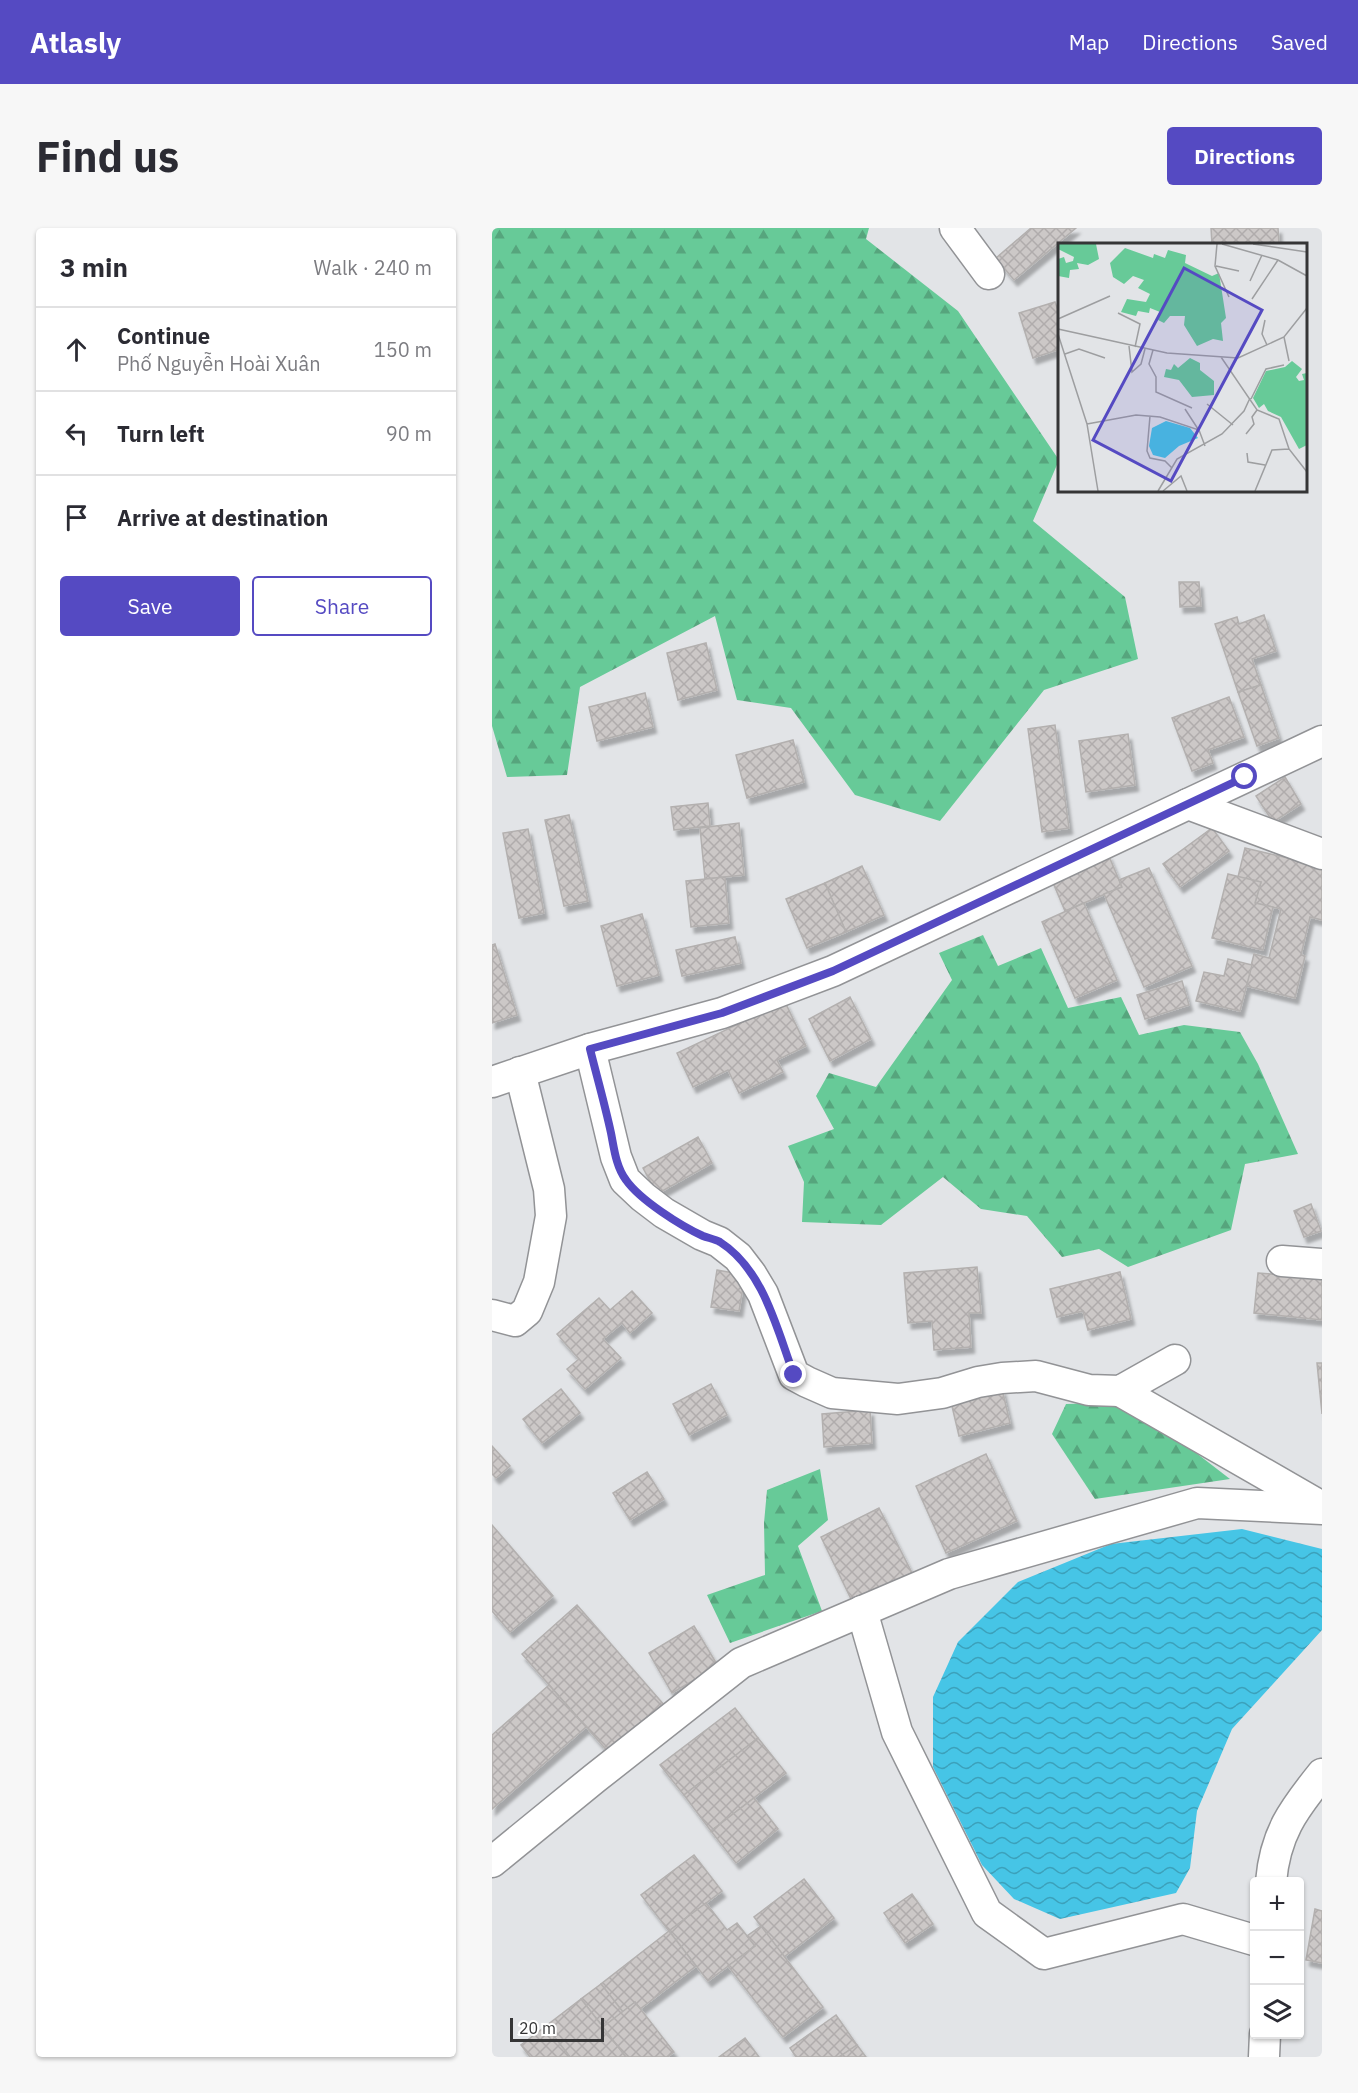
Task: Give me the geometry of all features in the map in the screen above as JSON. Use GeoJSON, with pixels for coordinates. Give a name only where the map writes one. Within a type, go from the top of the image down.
{"type":"FeatureCollection","features":[{"type":"Feature","properties":{"kind":"street"},"geometry":{"type":"LineString","coordinates":[[955,228],[989,274]]}},
{"type":"Feature","properties":{"kind":"street"},"geometry":{"type":"LineString","coordinates":[[492,1082],[590,1049],[722,1013],[833,971],[1322,741]]}},
{"type":"Feature","properties":{"kind":"street"},"geometry":{"type":"LineString","coordinates":[[1188,804],[1322,854]]}},
{"type":"Feature","properties":{"kind":"street"},"geometry":{"type":"LineString","coordinates":[[590,1049],[616,1157],[625,1180],[664,1213],[719,1242],[738,1257],[763,1294],[794,1375],[832,1392],[898,1399],[942,1393],[978,1382],[1036,1376],[1089,1390],[1120,1391],[1322,1508]]}},
{"type":"Feature","properties":{"kind":"street"},"geometry":{"type":"LineString","coordinates":[[492,1315],[515,1321],[527,1311],[539,1282],[551,1216],[549,1189],[520,1072]]}},
{"type":"Feature","properties":{"kind":"street"},"geometry":{"type":"LineString","coordinates":[[1282,1261],[1322,1264]]}},
{"type":"Feature","properties":{"kind":"street"},"geometry":{"type":"LineString","coordinates":[[1120,1391],[1175,1360]]}},
{"type":"Feature","properties":{"kind":"street"},"geometry":{"type":"LineString","coordinates":[[492,1862],[741,1663],[862,1611],[949,1574],[1197,1503],[1322,1508]]}},
{"type":"Feature","properties":{"kind":"street"},"geometry":{"type":"LineString","coordinates":[[862,1611],[897,1732],[987,1913],[1044,1954],[1183,1919],[1250,1939]]}},
{"type":"Feature","properties":{"kind":"street"},"geometry":{"type":"LineString","coordinates":[[1272,1877],[1276,1846],[1284,1826],[1322,1774]]}},
{"type":"Feature","properties":{"kind":"street"},"geometry":{"type":"LineString","coordinates":[[1264,2057],[1265,2039]]}},
{"type":"Feature","properties":{"kind":"green space"},"geometry":{"type":"Polygon","coordinates":[[[492,228],[869,228],[866,239],[958,311],[1058,459],[1033,521],[1125,597],[1138,659],[1044,690],[940,821],[855,795],[791,708],[737,700],[715,616],[580,687],[567,775],[507,777],[492,726],[492,228]]]}},
{"type":"Feature","properties":{"kind":"green space"},"geometry":{"type":"Polygon","coordinates":[[[983,935],[998,966],[1041,948],[1068,1008],[1121,997],[1139,1035],[1184,1025],[1240,1032],[1258,1064],[1298,1154],[1245,1164],[1231,1230],[1128,1267],[1099,1249],[1062,1257],[1027,1216],[981,1209],[943,1177],[881,1225],[802,1222],[804,1182],[788,1146],[834,1129],[816,1096],[829,1073],[876,1087],[952,980],[939,953],[983,935]]]}},
{"type":"Feature","properties":{"kind":"green space"},"geometry":{"type":"Polygon","coordinates":[[[1130,1402],[1230,1479],[1095,1499],[1052,1434],[1066,1404],[1130,1402]]]}},
{"type":"Feature","properties":{"kind":"green space"},"geometry":{"type":"Polygon","coordinates":[[[820,1469],[828,1520],[798,1546],[822,1611],[730,1643],[707,1595],[765,1575],[764,1523],[767,1490],[820,1469]]]}},
{"type":"Feature","properties":{"kind":"water"},"geometry":{"type":"Polygon","coordinates":[[[1242,1529],[1322,1549],[1322,1630],[1232,1729],[1197,1811],[1190,1868],[1176,1893],[1060,1919],[1014,1899],[982,1865],[933,1767],[933,1697],[958,1642],[1018,1582],[1111,1544],[1242,1529]]]}},
{"type":"Feature","properties":{"kind":"building"},"geometry":{"type":"Polygon","coordinates":[[[1031,228],[1076,228],[1014,280],[996,258],[1031,228]]]}},
{"type":"Feature","properties":{"kind":"building"},"geometry":{"type":"Polygon","coordinates":[[[1211,228],[1278,228],[1279,243],[1212,243],[1211,228]]]}},
{"type":"Feature","properties":{"kind":"building"},"geometry":{"type":"Polygon","coordinates":[[[1055,302],[1058,310],[1058,350],[1033,358],[1019,313],[1055,302]]]}},
{"type":"Feature","properties":{"kind":"building"},"geometry":{"type":"Polygon","coordinates":[[[1179,582],[1199,582],[1201,606],[1180,607],[1179,582]]]}},
{"type":"Feature","properties":{"kind":"building"},"geometry":{"type":"Polygon","coordinates":[[[1264,615],[1276,651],[1252,659],[1261,685],[1238,692],[1215,624],[1237,617],[1239,624],[1264,615]]]}},
{"type":"Feature","properties":{"kind":"building"},"geometry":{"type":"Polygon","coordinates":[[[706,643],[717,690],[678,700],[667,653],[706,643]]]}},
{"type":"Feature","properties":{"kind":"building"},"geometry":{"type":"Polygon","coordinates":[[[1261,685],[1279,738],[1257,746],[1238,692],[1261,685]]]}},
{"type":"Feature","properties":{"kind":"building"},"geometry":{"type":"Polygon","coordinates":[[[645,693],[653,727],[597,741],[589,707],[645,693]]]}},
{"type":"Feature","properties":{"kind":"building"},"geometry":{"type":"Polygon","coordinates":[[[1229,697],[1244,737],[1208,750],[1213,763],[1192,771],[1172,718],[1229,697]]]}},
{"type":"Feature","properties":{"kind":"building"},"geometry":{"type":"Polygon","coordinates":[[[1055,725],[1069,828],[1042,832],[1028,729],[1055,725]]]}},
{"type":"Feature","properties":{"kind":"building"},"geometry":{"type":"Polygon","coordinates":[[[1128,734],[1135,785],[1086,792],[1079,741],[1128,734]]]}},
{"type":"Feature","properties":{"kind":"building"},"geometry":{"type":"Polygon","coordinates":[[[793,740],[804,782],[747,798],[736,755],[793,740]]]}},
{"type":"Feature","properties":{"kind":"building"},"geometry":{"type":"Polygon","coordinates":[[[1285,777],[1301,804],[1273,822],[1256,796],[1285,777]]]}},
{"type":"Feature","properties":{"kind":"building"},"geometry":{"type":"Polygon","coordinates":[[[708,803],[710,826],[674,830],[671,807],[708,803]]]}},
{"type":"Feature","properties":{"kind":"building"},"geometry":{"type":"Polygon","coordinates":[[[569,815],[588,901],[564,906],[545,820],[569,815]]]}},
{"type":"Feature","properties":{"kind":"building"},"geometry":{"type":"Polygon","coordinates":[[[739,823],[744,875],[705,879],[700,828],[739,823]]]}},
{"type":"Feature","properties":{"kind":"building"},"geometry":{"type":"Polygon","coordinates":[[[1212,828],[1229,851],[1180,887],[1163,864],[1212,828]]]}},
{"type":"Feature","properties":{"kind":"building"},"geometry":{"type":"Polygon","coordinates":[[[528,829],[544,913],[519,918],[503,833],[528,829]]]}},
{"type":"Feature","properties":{"kind":"building"},"geometry":{"type":"Polygon","coordinates":[[[1245,848],[1322,866],[1322,920],[1310,917],[1301,955],[1305,956],[1295,998],[1246,986],[1254,954],[1269,958],[1281,909],[1255,903],[1261,882],[1238,877],[1245,848]]]}},
{"type":"Feature","properties":{"kind":"building"},"geometry":{"type":"Polygon","coordinates":[[[1108,854],[1122,887],[1065,911],[1051,878],[1108,854]]]}},
{"type":"Feature","properties":{"kind":"building"},"geometry":{"type":"Polygon","coordinates":[[[862,866],[884,915],[846,932],[825,883],[862,866]]]}},
{"type":"Feature","properties":{"kind":"building"},"geometry":{"type":"Polygon","coordinates":[[[1149,868],[1192,966],[1144,987],[1104,894],[1122,887],[1119,880],[1149,868]]]}},
{"type":"Feature","properties":{"kind":"building"},"geometry":{"type":"Polygon","coordinates":[[[1228,874],[1261,882],[1255,903],[1273,907],[1263,950],[1212,938],[1228,874]]]}},
{"type":"Feature","properties":{"kind":"building"},"geometry":{"type":"Polygon","coordinates":[[[725,877],[729,923],[691,927],[686,881],[725,877]]]}},
{"type":"Feature","properties":{"kind":"building"},"geometry":{"type":"Polygon","coordinates":[[[825,883],[846,932],[807,948],[786,899],[825,883]]]}},
{"type":"Feature","properties":{"kind":"building"},"geometry":{"type":"Polygon","coordinates":[[[1084,903],[1117,980],[1075,998],[1042,922],[1084,903]]]}},
{"type":"Feature","properties":{"kind":"building"},"geometry":{"type":"Polygon","coordinates":[[[642,914],[659,975],[617,986],[601,926],[642,914]]]}},
{"type":"Feature","properties":{"kind":"building"},"geometry":{"type":"Polygon","coordinates":[[[735,937],[741,963],[682,976],[676,950],[735,937]]]}},
{"type":"Feature","properties":{"kind":"building"},"geometry":{"type":"Polygon","coordinates":[[[495,944],[517,1015],[492,1023],[492,945],[495,944]]]}},
{"type":"Feature","properties":{"kind":"building"},"geometry":{"type":"Polygon","coordinates":[[[1228,959],[1252,965],[1240,1011],[1196,1001],[1204,972],[1224,976],[1228,959]]]}},
{"type":"Feature","properties":{"kind":"building"},"geometry":{"type":"Polygon","coordinates":[[[1182,981],[1189,1005],[1145,1019],[1137,995],[1182,981]]]}},
{"type":"Feature","properties":{"kind":"building"},"geometry":{"type":"Polygon","coordinates":[[[850,997],[871,1039],[830,1061],[809,1019],[850,997]]]}},
{"type":"Feature","properties":{"kind":"building"},"geometry":{"type":"Polygon","coordinates":[[[785,1002],[806,1046],[777,1060],[783,1072],[739,1093],[728,1070],[693,1087],[677,1053],[785,1002]]]}},
{"type":"Feature","properties":{"kind":"building"},"geometry":{"type":"Polygon","coordinates":[[[698,1137],[712,1163],[657,1194],[643,1168],[698,1137]]]}},
{"type":"Feature","properties":{"kind":"building"},"geometry":{"type":"Polygon","coordinates":[[[1311,1204],[1321,1231],[1304,1237],[1294,1211],[1311,1204]]]}},
{"type":"Feature","properties":{"kind":"building"},"geometry":{"type":"Polygon","coordinates":[[[977,1267],[981,1313],[969,1313],[971,1347],[934,1350],[932,1321],[908,1323],[904,1273],[977,1267]]]}},
{"type":"Feature","properties":{"kind":"building"},"geometry":{"type":"Polygon","coordinates":[[[717,1270],[745,1275],[739,1311],[711,1307],[717,1270]]]}},
{"type":"Feature","properties":{"kind":"building"},"geometry":{"type":"Polygon","coordinates":[[[1120,1272],[1131,1319],[1088,1330],[1083,1311],[1057,1317],[1050,1289],[1120,1272]]]}},
{"type":"Feature","properties":{"kind":"building"},"geometry":{"type":"Polygon","coordinates":[[[1258,1273],[1322,1278],[1322,1320],[1254,1313],[1258,1273]]]}},
{"type":"Feature","properties":{"kind":"building"},"geometry":{"type":"Polygon","coordinates":[[[632,1291],[652,1313],[630,1333],[622,1323],[603,1339],[621,1358],[585,1389],[567,1369],[579,1359],[557,1334],[599,1298],[610,1310],[632,1291]]]}},
{"type":"Feature","properties":{"kind":"building"},"geometry":{"type":"Polygon","coordinates":[[[1317,1363],[1322,1363],[1322,1414],[1317,1363]]]}},
{"type":"Feature","properties":{"kind":"building"},"geometry":{"type":"Polygon","coordinates":[[[711,1384],[727,1415],[689,1435],[673,1404],[711,1384]]]}},
{"type":"Feature","properties":{"kind":"building"},"geometry":{"type":"Polygon","coordinates":[[[561,1389],[580,1413],[542,1443],[523,1419],[561,1389]]]}},
{"type":"Feature","properties":{"kind":"building"},"geometry":{"type":"Polygon","coordinates":[[[1002,1389],[1010,1423],[959,1436],[951,1402],[1002,1389]]]}},
{"type":"Feature","properties":{"kind":"building"},"geometry":{"type":"Polygon","coordinates":[[[870,1410],[872,1443],[824,1447],[822,1414],[870,1410]]]}},
{"type":"Feature","properties":{"kind":"building"},"geometry":{"type":"Polygon","coordinates":[[[492,1446],[510,1466],[496,1478],[492,1474],[492,1446]]]}},
{"type":"Feature","properties":{"kind":"building"},"geometry":{"type":"Polygon","coordinates":[[[986,1454],[1017,1521],[946,1553],[916,1486],[986,1454]]]}},
{"type":"Feature","properties":{"kind":"building"},"geometry":{"type":"Polygon","coordinates":[[[647,1472],[664,1499],[630,1520],[613,1493],[647,1472]]]}},
{"type":"Feature","properties":{"kind":"building"},"geometry":{"type":"Polygon","coordinates":[[[879,1508],[912,1573],[853,1603],[821,1537],[879,1508]]]}},
{"type":"Feature","properties":{"kind":"building"},"geometry":{"type":"Polygon","coordinates":[[[492,1525],[553,1596],[510,1632],[492,1611],[492,1525]]]}},
{"type":"Feature","properties":{"kind":"building"},"geometry":{"type":"Polygon","coordinates":[[[577,1605],[665,1706],[610,1754],[522,1654],[577,1605]]]}},
{"type":"Feature","properties":{"kind":"building"},"geometry":{"type":"Polygon","coordinates":[[[694,1626],[718,1666],[672,1693],[649,1653],[694,1626]]]}},
{"type":"Feature","properties":{"kind":"building"},"geometry":{"type":"Polygon","coordinates":[[[549,1685],[586,1727],[492,1809],[492,1735],[549,1685]]]}},
{"type":"Feature","properties":{"kind":"building"},"geometry":{"type":"Polygon","coordinates":[[[735,1708],[758,1738],[684,1795],[660,1765],[735,1708]]]}},
{"type":"Feature","properties":{"kind":"building"},"geometry":{"type":"Polygon","coordinates":[[[758,1738],[786,1773],[711,1831],[684,1795],[758,1738]]]}},
{"type":"Feature","properties":{"kind":"building"},"geometry":{"type":"Polygon","coordinates":[[[754,1798],[778,1829],[736,1863],[711,1831],[754,1798]]]}},
{"type":"Feature","properties":{"kind":"building"},"geometry":{"type":"Polygon","coordinates":[[[694,1855],[722,1891],[669,1931],[641,1895],[694,1855]]]}},
{"type":"Feature","properties":{"kind":"building"},"geometry":{"type":"Polygon","coordinates":[[[804,1879],[834,1918],[784,1957],[754,1917],[804,1879]]]}},
{"type":"Feature","properties":{"kind":"building"},"geometry":{"type":"Polygon","coordinates":[[[912,1894],[933,1924],[905,1943],[884,1913],[912,1894]]]}},
{"type":"Feature","properties":{"kind":"building"},"geometry":{"type":"Polygon","coordinates":[[[706,1903],[727,1930],[737,1923],[755,1946],[708,1981],[669,1931],[706,1903]]]}},
{"type":"Feature","properties":{"kind":"building"},"geometry":{"type":"Polygon","coordinates":[[[1315,1909],[1322,1911],[1322,1963],[1306,1960],[1315,1909]]]}},
{"type":"Feature","properties":{"kind":"building"},"geometry":{"type":"Polygon","coordinates":[[[761,1926],[823,2007],[783,2037],[728,1966],[755,1946],[747,1936],[761,1926]]]}},
{"type":"Feature","properties":{"kind":"building"},"geometry":{"type":"Polygon","coordinates":[[[669,1931],[696,1966],[640,2009],[635,2002],[623,2012],[601,1984],[669,1931]]]}},
{"type":"Feature","properties":{"kind":"building"},"geometry":{"type":"Polygon","coordinates":[[[601,1984],[623,2012],[603,2027],[581,1999],[601,1984]]]}},
{"type":"Feature","properties":{"kind":"building"},"geometry":{"type":"Polygon","coordinates":[[[581,1999],[626,2057],[570,2057],[546,2026],[581,1999]]]}},
{"type":"Feature","properties":{"kind":"building"},"geometry":{"type":"Polygon","coordinates":[[[635,2002],[674,2052],[667,2057],[626,2057],[603,2027],[635,2002]]]}},
{"type":"Feature","properties":{"kind":"building"},"geometry":{"type":"Polygon","coordinates":[[[836,2015],[857,2045],[839,2057],[796,2057],[790,2048],[836,2015]]]}},
{"type":"Feature","properties":{"kind":"building"},"geometry":{"type":"Polygon","coordinates":[[[546,2026],[570,2057],[530,2057],[521,2045],[546,2026]]]}},
{"type":"Feature","properties":{"kind":"building"},"geometry":{"type":"Polygon","coordinates":[[[745,2038],[759,2057],[719,2057],[745,2038]]]}},
{"type":"Feature","properties":{"kind":"building"},"geometry":{"type":"Polygon","coordinates":[[[857,2045],[866,2057],[839,2057],[857,2045]]]}},
{"type":"Feature","properties":{"kind":"route"},"geometry":{"type":"LineString","coordinates":[[794,1375],[763,1294],[738,1257],[719,1242],[664,1213],[625,1180],[616,1157],[590,1049],[722,1013],[833,971],[1245,777]]}}]}
